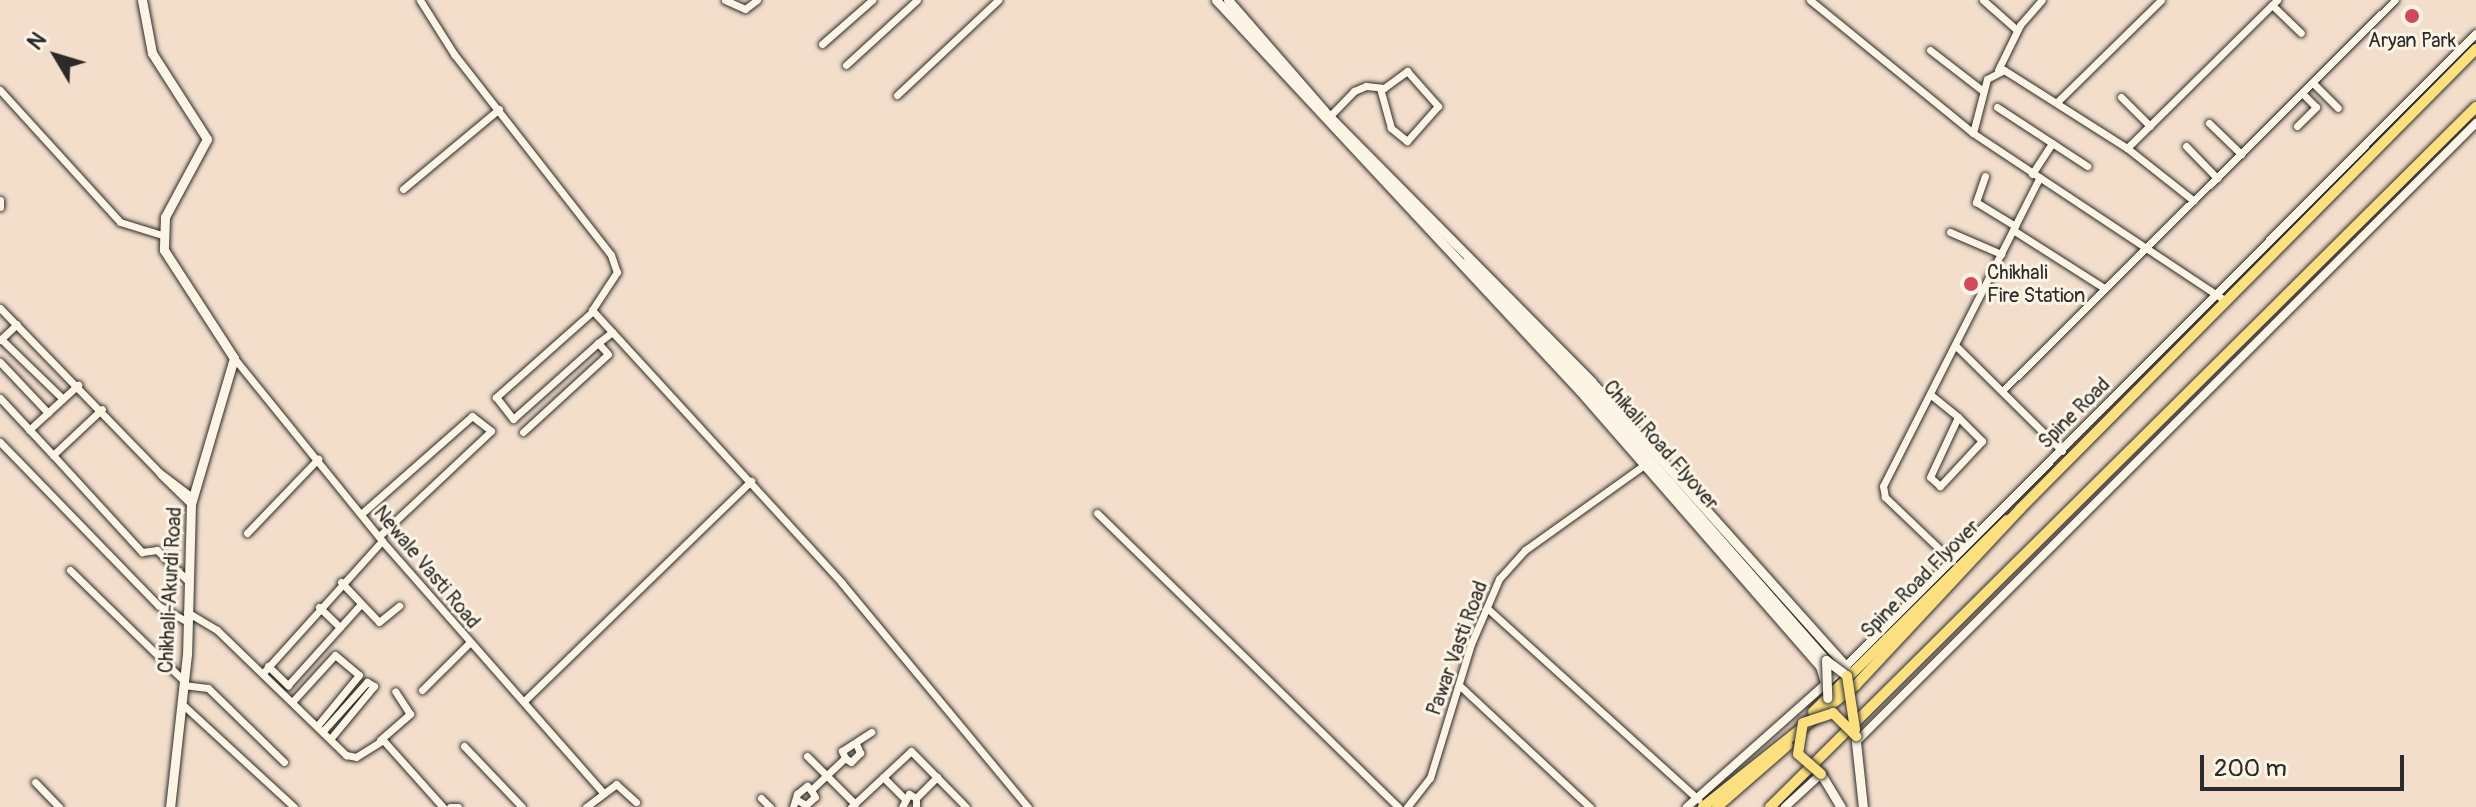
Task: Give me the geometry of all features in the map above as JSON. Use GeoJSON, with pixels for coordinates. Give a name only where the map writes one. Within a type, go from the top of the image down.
{"type":"FeatureCollection","features":[{"type":"Feature","properties":{"kind":"main road"},"geometry":{"type":"LineString","coordinates":[[142,0],[152,53],[207,139],[170,204],[162,235],[170,263],[226,337],[234,358]]}},
{"type":"Feature","properties":{"kind":"main road"},"geometry":{"type":"LineString","coordinates":[[1216,0],[1327,119],[1470,253],[1847,671],[1863,807]]}},
{"type":"Feature","properties":{"kind":"main road"},"geometry":{"type":"LineString","coordinates":[[1228,0],[1327,119]]}},
{"type":"Feature","properties":{"kind":"main road","name":"Spine Road"},"geometry":{"type":"LineString","coordinates":[[1702,804],[1856,685],[2020,509],[2476,49]]}},
{"type":"Feature","properties":{"kind":"main road"},"geometry":{"type":"LineString","coordinates":[[1770,807],[2476,107]]}},
{"type":"Feature","properties":{"kind":"main road"},"geometry":{"type":"LineString","coordinates":[[1380,170],[1820,666],[1826,692]]}},
{"type":"Feature","properties":{"kind":"main road"},"geometry":{"type":"LineString","coordinates":[[1470,253],[1476,270]]}},
{"type":"Feature","properties":{"kind":"main road","name":"Chikali Road Flyover"},"geometry":{"type":"LineString","coordinates":[[1461,261],[1476,270],[1826,660],[1847,671]]}},
{"type":"Feature","properties":{"kind":"main road","name":"Chikhali-Akurdi Road"},"geometry":{"type":"LineString","coordinates":[[170,807],[188,617],[192,500],[234,358]]}},
{"type":"Feature","properties":{"kind":"main road","name":"Spine Road Flyover"},"geometry":{"type":"LineString","coordinates":[[1717,807],[1796,738],[1826,692],[1988,535],[2020,509]]}},
{"type":"Feature","properties":{"kind":"main road"},"geometry":{"type":"LineString","coordinates":[[1826,660],[1826,692]]}},
{"type":"Feature","properties":{"kind":"main road"},"geometry":{"type":"LineString","coordinates":[[1807,719],[1833,713],[1855,736]]}},
{"type":"Feature","properties":{"kind":"main road"},"geometry":{"type":"LineString","coordinates":[[1796,738],[1800,759],[1821,774],[1841,807]]}},
{"type":"Feature","properties":{"kind":"street"},"geometry":{"type":"LineString","coordinates":[[420,0],[616,265],[613,282],[593,311],[496,397],[513,419],[612,332]]}},
{"type":"Feature","properties":{"kind":"street"},"geometry":{"type":"LineString","coordinates":[[725,0],[734,9],[757,0]]}},
{"type":"Feature","properties":{"kind":"street"},"geometry":{"type":"LineString","coordinates":[[822,44],[872,0]]}},
{"type":"Feature","properties":{"kind":"street"},"geometry":{"type":"LineString","coordinates":[[846,65],[917,0]]}},
{"type":"Feature","properties":{"kind":"street"},"geometry":{"type":"LineString","coordinates":[[897,95],[998,0]]}},
{"type":"Feature","properties":{"kind":"street"},"geometry":{"type":"LineString","coordinates":[[1810,0],[1973,133],[2144,250],[2226,301]]}},
{"type":"Feature","properties":{"kind":"street"},"geometry":{"type":"LineString","coordinates":[[1983,0],[2017,30]]}},
{"type":"Feature","properties":{"kind":"street"},"geometry":{"type":"LineString","coordinates":[[1973,133],[1983,91],[1998,70],[2017,30],[2042,0]]}},
{"type":"Feature","properties":{"kind":"street"},"geometry":{"type":"LineString","coordinates":[[2058,101],[2161,0]]}},
{"type":"Feature","properties":{"kind":"street"},"geometry":{"type":"LineString","coordinates":[[2261,0],[2273,4],[2301,33]]}},
{"type":"Feature","properties":{"kind":"street"},"geometry":{"type":"LineString","coordinates":[[2002,391],[2392,1]]}},
{"type":"Feature","properties":{"kind":"street"},"geometry":{"type":"LineString","coordinates":[[2127,148],[2273,4]]}},
{"type":"Feature","properties":{"kind":"street","name":"Spine Road"},"geometry":{"type":"LineString","coordinates":[[1847,671],[1952,561],[2476,34]]}},
{"type":"Feature","properties":{"kind":"street"},"geometry":{"type":"LineString","coordinates":[[1930,50],[1983,91]]}},
{"type":"Feature","properties":{"kind":"street"},"geometry":{"type":"LineString","coordinates":[[1998,70],[2058,101],[2127,148],[2194,201]]}},
{"type":"Feature","properties":{"kind":"street"},"geometry":{"type":"LineString","coordinates":[[1327,119],[1354,91],[1380,88],[1410,72],[1438,106],[1407,141],[1391,128],[1380,88]]}},
{"type":"Feature","properties":{"kind":"street"},"geometry":{"type":"LineString","coordinates":[[2313,83],[2338,108]]}},
{"type":"Feature","properties":{"kind":"street"},"geometry":{"type":"LineString","coordinates":[[0,90],[120,222],[162,235]]}},
{"type":"Feature","properties":{"kind":"street"},"geometry":{"type":"LineString","coordinates":[[2297,126],[2316,107],[2302,93]]}},
{"type":"Feature","properties":{"kind":"street"},"geometry":{"type":"LineString","coordinates":[[2121,97],[2150,126]]}},
{"type":"Feature","properties":{"kind":"street"},"geometry":{"type":"LineString","coordinates":[[1997,107],[2087,166]]}},
{"type":"Feature","properties":{"kind":"street"},"geometry":{"type":"LineString","coordinates":[[403,189],[499,109]]}},
{"type":"Feature","properties":{"kind":"street"},"geometry":{"type":"LineString","coordinates":[[2209,123],[2241,154]]}},
{"type":"Feature","properties":{"kind":"street"},"geometry":{"type":"LineString","coordinates":[[1855,736],[2476,123]]}},
{"type":"Feature","properties":{"kind":"street"},"geometry":{"type":"LineString","coordinates":[[1952,561],[1885,497],[1883,486],[1956,346],[2052,143]]}},
{"type":"Feature","properties":{"kind":"street"},"geometry":{"type":"LineString","coordinates":[[2186,146],[2217,178]]}},
{"type":"Feature","properties":{"kind":"street"},"geometry":{"type":"LineString","coordinates":[[1985,176],[1976,202],[2104,288]]}},
{"type":"Feature","properties":{"kind":"street"},"geometry":{"type":"LineString","coordinates":[[0,200],[0,207]]}},
{"type":"Feature","properties":{"kind":"street"},"geometry":{"type":"LineString","coordinates":[[1950,232],[2001,254]]}},
{"type":"Feature","properties":{"kind":"street"},"geometry":{"type":"LineString","coordinates":[[0,308],[102,409],[159,472],[165,485],[192,500]]}},
{"type":"Feature","properties":{"kind":"street"},"geometry":{"type":"LineString","coordinates":[[593,311],[751,481],[1028,807]]}},
{"type":"Feature","properties":{"kind":"street"},"geometry":{"type":"LineString","coordinates":[[17,324],[1,339],[63,399]]}},
{"type":"Feature","properties":{"kind":"street"},"geometry":{"type":"LineString","coordinates":[[523,432],[621,342]]}},
{"type":"Feature","properties":{"kind":"street"},"geometry":{"type":"LineString","coordinates":[[598,343],[608,354]]}},
{"type":"Feature","properties":{"kind":"street"},"geometry":{"type":"LineString","coordinates":[[1956,346],[2062,451]]}},
{"type":"Feature","properties":{"kind":"street","name":"Newale Vasti Road"},"geometry":{"type":"LineString","coordinates":[[234,358],[380,539],[602,791]]}},
{"type":"Feature","properties":{"kind":"street"},"geometry":{"type":"LineString","coordinates":[[0,362],[48,413]]}},
{"type":"Feature","properties":{"kind":"street"},"geometry":{"type":"LineString","coordinates":[[29,430],[78,385]]}},
{"type":"Feature","properties":{"kind":"street"},"geometry":{"type":"LineString","coordinates":[[1931,395],[1958,417],[1982,441],[1940,486],[1930,477],[1958,417]]}},
{"type":"Feature","properties":{"kind":"street"},"geometry":{"type":"LineString","coordinates":[[0,398],[142,552],[157,550],[187,580]]}},
{"type":"Feature","properties":{"kind":"street"},"geometry":{"type":"LineString","coordinates":[[53,455],[102,409]]}},
{"type":"Feature","properties":{"kind":"street"},"geometry":{"type":"LineString","coordinates":[[266,670],[380,539],[491,431],[469,418],[361,514]]}},
{"type":"Feature","properties":{"kind":"street"},"geometry":{"type":"LineString","coordinates":[[0,442],[159,606],[217,630],[288,685],[361,604]]}},
{"type":"Feature","properties":{"kind":"street"},"geometry":{"type":"LineString","coordinates":[[247,533],[318,459]]}},
{"type":"Feature","properties":{"kind":"street","name":"Pawar Vasti Road"},"geometry":{"type":"LineString","coordinates":[[1407,807],[1430,778],[1459,685],[1499,579],[1525,550],[1644,465]]}},
{"type":"Feature","properties":{"kind":"street"},"geometry":{"type":"LineString","coordinates":[[525,700],[751,481]]}},
{"type":"Feature","properties":{"kind":"street"},"geometry":{"type":"LineString","coordinates":[[1097,513],[1398,807]]}},
{"type":"Feature","properties":{"kind":"street"},"geometry":{"type":"LineString","coordinates":[[70,570],[183,682],[208,688],[284,762]]}},
{"type":"Feature","properties":{"kind":"street"},"geometry":{"type":"LineString","coordinates":[[341,582],[382,623],[399,606]]}},
{"type":"Feature","properties":{"kind":"street"},"geometry":{"type":"LineString","coordinates":[[319,607],[340,627]]}},
{"type":"Feature","properties":{"kind":"street"},"geometry":{"type":"LineString","coordinates":[[1487,608],[1702,804]]}},
{"type":"Feature","properties":{"kind":"street"},"geometry":{"type":"LineString","coordinates":[[422,690],[470,642]]}},
{"type":"Feature","properties":{"kind":"street"},"geometry":{"type":"LineString","coordinates":[[293,701],[335,655],[359,675],[321,728]]}},
{"type":"Feature","properties":{"kind":"street"},"geometry":{"type":"LineString","coordinates":[[266,670],[350,757],[380,740],[410,714],[395,691]]}},
{"type":"Feature","properties":{"kind":"street"},"geometry":{"type":"LineString","coordinates":[[321,728],[367,682],[374,686],[331,738]]}},
{"type":"Feature","properties":{"kind":"street"},"geometry":{"type":"LineString","coordinates":[[1459,685],[1590,807]]}},
{"type":"Feature","properties":{"kind":"street","name":"Spine Road"},"geometry":{"type":"LineString","coordinates":[[1687,807],[1702,804],[1826,692]]}},
{"type":"Feature","properties":{"kind":"street"},"geometry":{"type":"LineString","coordinates":[[180,703],[294,807]]}},
{"type":"Feature","properties":{"kind":"street"},"geometry":{"type":"LineString","coordinates":[[796,804],[805,787],[811,790],[845,758],[842,751],[852,743],[857,746],[871,732]]}},
{"type":"Feature","properties":{"kind":"street"},"geometry":{"type":"LineString","coordinates":[[380,740],[443,807]]}},
{"type":"Feature","properties":{"kind":"street"},"geometry":{"type":"LineString","coordinates":[[464,746],[522,807]]}},
{"type":"Feature","properties":{"kind":"street"},"geometry":{"type":"LineString","coordinates":[[807,756],[856,805],[911,751],[966,807]]}},
{"type":"Feature","properties":{"kind":"street"},"geometry":{"type":"LineString","coordinates":[[1785,807],[1821,774]]}},
{"type":"Feature","properties":{"kind":"street"},"geometry":{"type":"LineString","coordinates":[[883,777],[903,803],[916,802],[937,777]]}},
{"type":"Feature","properties":{"kind":"street"},"geometry":{"type":"LineString","coordinates":[[35,782],[59,807]]}},
{"type":"Feature","properties":{"kind":"street"},"geometry":{"type":"LineString","coordinates":[[586,807],[602,791],[618,785],[635,805]]}},
{"type":"Feature","properties":{"kind":"street"},"geometry":{"type":"LineString","coordinates":[[761,798],[770,807]]}},
{"type":"Feature","properties":{"kind":"street"},"geometry":{"type":"LineString","coordinates":[[450,807],[458,807]]}},
{"type":"Feature","properties":{"kind":"place","name":"Aryan Park"},"geometry":{"type":"Point","coordinates":[2412,16]}},
{"type":"Feature","properties":{"kind":"place","name":"Chikhali Fire Station"},"geometry":{"type":"Point","coordinates":[1971,284]}}]}
